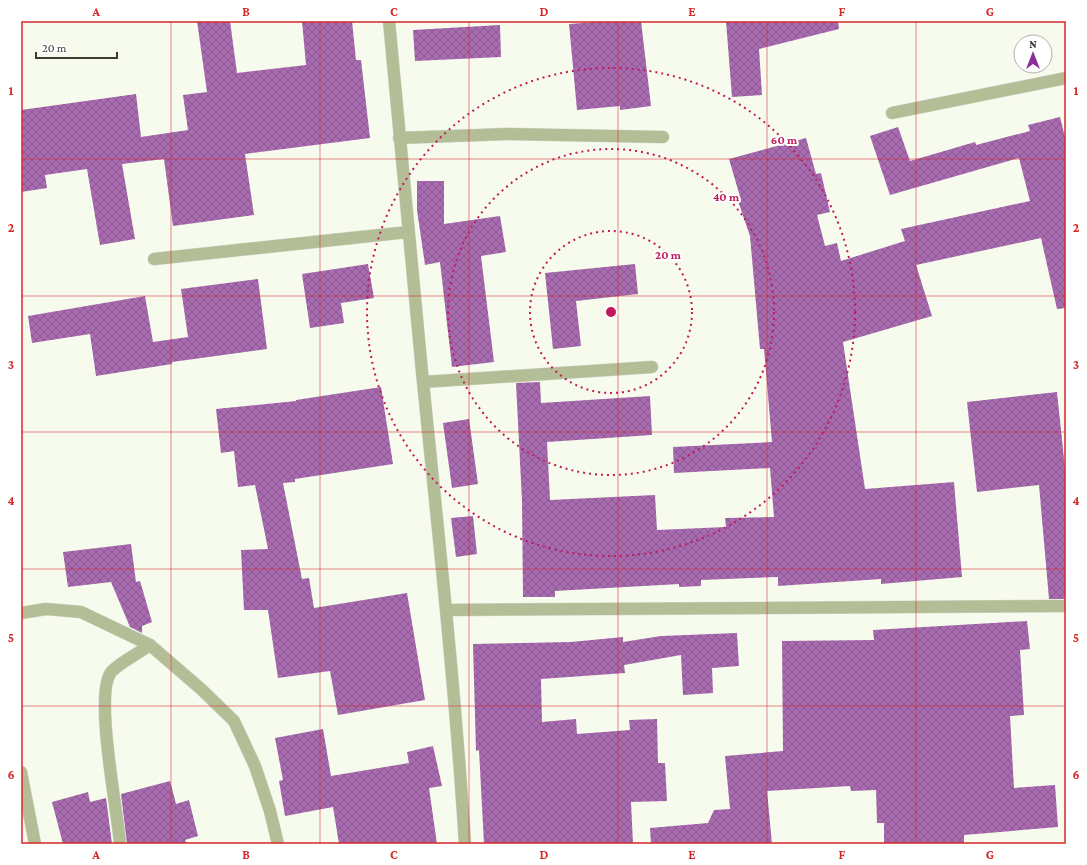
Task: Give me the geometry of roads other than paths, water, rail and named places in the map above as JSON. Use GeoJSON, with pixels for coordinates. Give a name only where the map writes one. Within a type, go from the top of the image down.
{"type":"FeatureCollection","features":[{"type":"Feature","properties":{"kind":"street"},"geometry":{"type":"LineString","coordinates":[[389,21],[408,232],[458,729],[465,844]]}},
{"type":"Feature","properties":{"kind":"street"},"geometry":{"type":"LineString","coordinates":[[892,113],[1066,78]]}},
{"type":"Feature","properties":{"kind":"street"},"geometry":{"type":"LineString","coordinates":[[399,138],[507,134],[663,137]]}},
{"type":"Feature","properties":{"kind":"street"},"geometry":{"type":"LineString","coordinates":[[154,259],[408,232]]}},
{"type":"Feature","properties":{"kind":"street"},"geometry":{"type":"LineString","coordinates":[[423,382],[652,367]]}},
{"type":"Feature","properties":{"kind":"street"},"geometry":{"type":"LineString","coordinates":[[447,610],[1066,606]]}},
{"type":"Feature","properties":{"kind":"street"},"geometry":{"type":"LineString","coordinates":[[21,613],[46,609],[81,612],[150,645],[234,721],[255,766],[270,811],[278,844]]}},
{"type":"Feature","properties":{"kind":"street"},"geometry":{"type":"LineString","coordinates":[[120,844],[104,718],[104,689],[111,671],[150,645]]}},
{"type":"Feature","properties":{"kind":"street"},"geometry":{"type":"LineString","coordinates":[[21,772],[35,844]]}}]}
